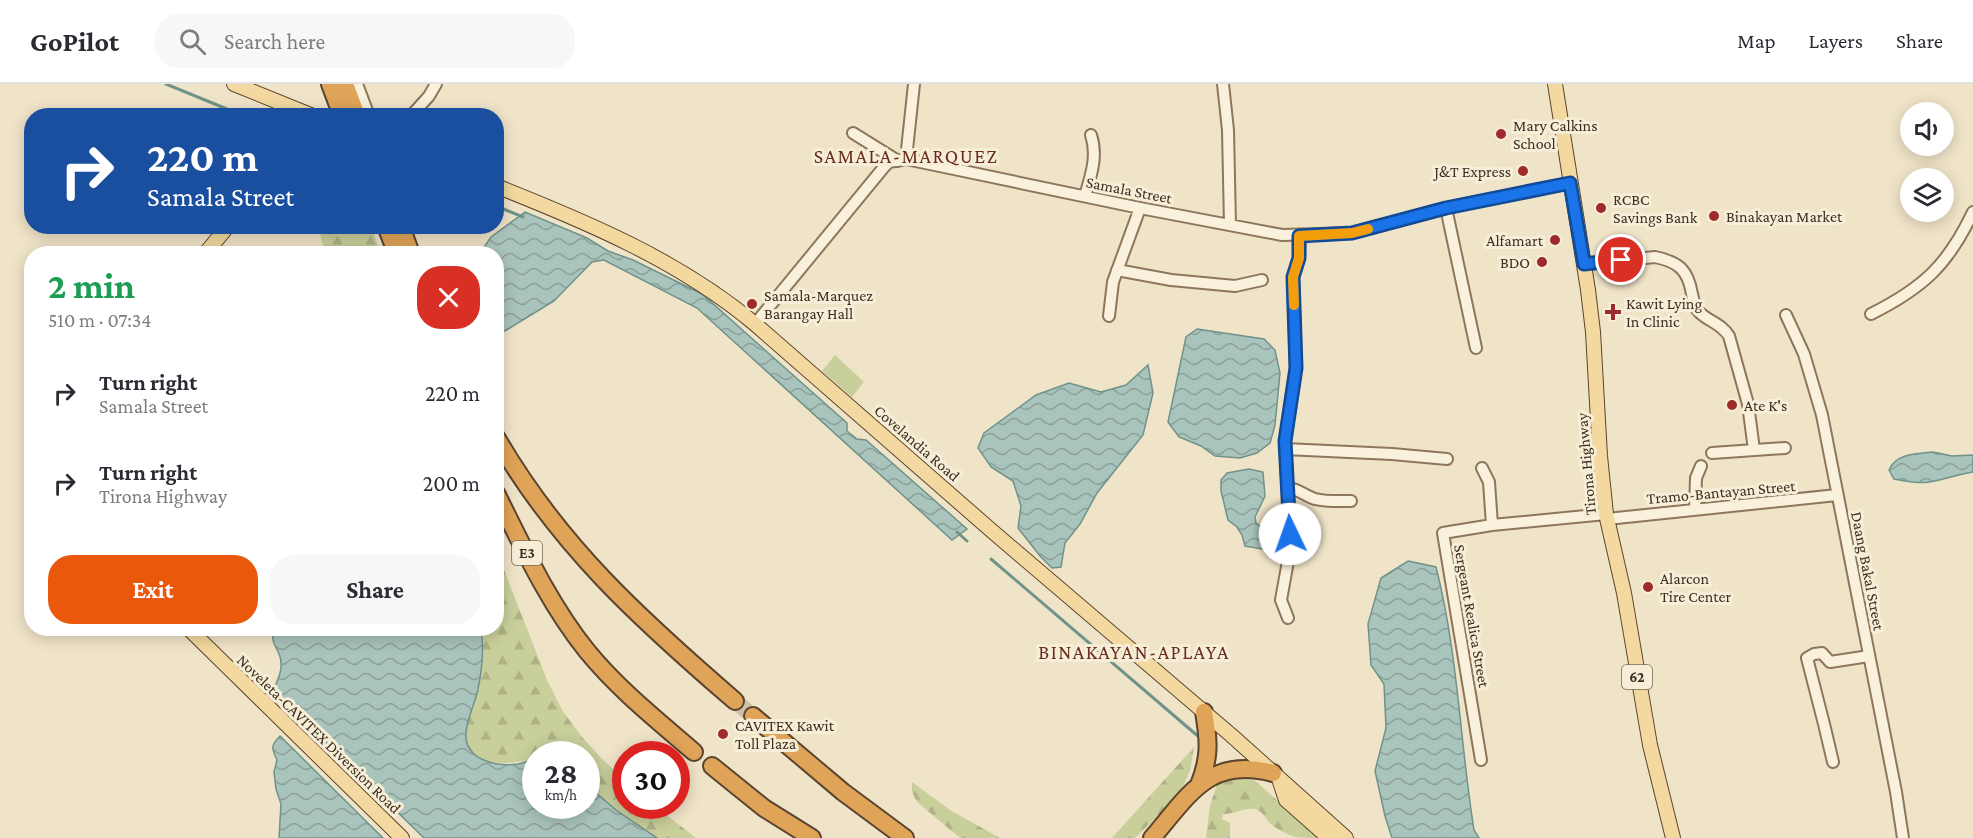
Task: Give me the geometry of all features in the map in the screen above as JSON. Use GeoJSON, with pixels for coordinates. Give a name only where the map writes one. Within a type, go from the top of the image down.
{"type":"FeatureCollection","features":[{"type":"Feature","properties":{"kind":"highway"},"geometry":{"type":"LineString","coordinates":[[330,84],[339,108]]}},
{"type":"Feature","properties":{"kind":"highway"},"geometry":{"type":"LineString","coordinates":[[345,84],[354,108]]}},
{"type":"Feature","properties":{"kind":"highway","name":"E3"},"geometry":{"type":"LineString","coordinates":[[504,450],[538,503],[587,563],[648,625],[735,701]]}},
{"type":"Feature","properties":{"kind":"highway","name":"E3"},"geometry":{"type":"LineString","coordinates":[[504,509],[538,577],[579,641],[631,698],[694,752]]}},
{"type":"Feature","properties":{"kind":"highway"},"geometry":{"type":"LineString","coordinates":[[1199,785],[1209,752],[1204,712]]}},
{"type":"Feature","properties":{"kind":"highway"},"geometry":{"type":"LineString","coordinates":[[753,716],[843,792],[905,838]]}},
{"type":"Feature","properties":{"kind":"highway"},"geometry":{"type":"LineString","coordinates":[[712,766],[764,808],[812,838]]}},
{"type":"Feature","properties":{"kind":"highway"},"geometry":{"type":"LineString","coordinates":[[1152,838],[1199,785],[1213,776],[1231,769],[1250,768],[1276,776]]}},
{"type":"Feature","properties":{"kind":"main road"},"geometry":{"type":"LineString","coordinates":[[234,84],[287,108]]}},
{"type":"Feature","properties":{"kind":"main road","name":"Tirona Highway"},"geometry":{"type":"LineString","coordinates":[[1555,84],[1593,332],[1599,456],[1606,516],[1624,593],[1650,745],[1673,838]]}},
{"type":"Feature","properties":{"kind":"main road","name":"Covelandia Road"},"geometry":{"type":"LineString","coordinates":[[504,189],[571,216],[670,265],[715,292],[756,324],[1346,838]]}},
{"type":"Feature","properties":{"kind":"main road"},"geometry":{"type":"LineString","coordinates":[[212,246],[221,234]]}},
{"type":"Feature","properties":{"kind":"main road","name":"Noveleta-CAVITEX Diversion Road"},"geometry":{"type":"LineString","coordinates":[[196,636],[402,838]]}},
{"type":"Feature","properties":{"kind":"main road","name":"Covelandia Road"},"geometry":{"type":"LineString","coordinates":[[1276,776],[1286,800],[1329,838]]}},
{"type":"Feature","properties":{"kind":"street"},"geometry":{"type":"LineString","coordinates":[[357,84],[366,108]]}},
{"type":"Feature","properties":{"kind":"street"},"geometry":{"type":"LineString","coordinates":[[418,108],[436,84]]}},
{"type":"Feature","properties":{"kind":"street"},"geometry":{"type":"LineString","coordinates":[[902,160],[914,84]]}},
{"type":"Feature","properties":{"kind":"street"},"geometry":{"type":"LineString","coordinates":[[1223,84],[1228,130],[1230,225]]}},
{"type":"Feature","properties":{"kind":"street"},"geometry":{"type":"LineString","coordinates":[[853,133],[902,160]]}},
{"type":"Feature","properties":{"kind":"street"},"geometry":{"type":"LineString","coordinates":[[1085,196],[1095,157],[1091,135]]}},
{"type":"Feature","properties":{"kind":"street"},"geometry":{"type":"LineString","coordinates":[[756,324],[884,167],[889,162],[902,160]]}},
{"type":"Feature","properties":{"kind":"street","name":"Samala Street"},"geometry":{"type":"LineString","coordinates":[[902,160],[1140,208],[1282,235],[1299,236],[1352,233],[1446,208],[1570,183]]}},
{"type":"Feature","properties":{"kind":"street"},"geometry":{"type":"LineString","coordinates":[[1109,316],[1113,282],[1140,208]]}},
{"type":"Feature","properties":{"kind":"street"},"geometry":{"type":"LineString","coordinates":[[1446,208],[1476,348]]}},
{"type":"Feature","properties":{"kind":"street"},"geometry":{"type":"LineString","coordinates":[[1871,314],[1899,300],[1940,267],[1959,240],[1973,212]]}},
{"type":"Feature","properties":{"kind":"street"},"geometry":{"type":"LineString","coordinates":[[1288,618],[1281,600],[1290,550],[1286,449],[1296,368],[1293,277],[1299,258],[1299,236]]}},
{"type":"Feature","properties":{"kind":"street"},"geometry":{"type":"LineString","coordinates":[[1584,264],[1655,257],[1665,259],[1680,267],[1689,279],[1695,308],[1700,314],[1724,328],[1729,336],[1748,404],[1754,450]]}},
{"type":"Feature","properties":{"kind":"street"},"geometry":{"type":"LineString","coordinates":[[1117,270],[1171,280],[1235,286],[1262,280]]}},
{"type":"Feature","properties":{"kind":"street","name":"Daang Bakal Street"},"geometry":{"type":"LineString","coordinates":[[1786,315],[1804,354],[1822,415],[1904,838]]}},
{"type":"Feature","properties":{"kind":"street"},"geometry":{"type":"LineString","coordinates":[[1712,453],[1785,448]]}},
{"type":"Feature","properties":{"kind":"street"},"geometry":{"type":"LineString","coordinates":[[1286,449],[1447,459]]}},
{"type":"Feature","properties":{"kind":"street"},"geometry":{"type":"LineString","coordinates":[[1695,509],[1696,478],[1701,466]]}},
{"type":"Feature","properties":{"kind":"street"},"geometry":{"type":"LineString","coordinates":[[1482,468],[1489,482],[1492,525]]}},
{"type":"Feature","properties":{"kind":"street"},"geometry":{"type":"LineString","coordinates":[[1288,488],[1296,489],[1313,499],[1351,501]]}},
{"type":"Feature","properties":{"kind":"street","name":"Tramo-Bantayan Street"},"geometry":{"type":"LineString","coordinates":[[1606,516],[1838,495]]}},
{"type":"Feature","properties":{"kind":"street","name":"Sergeant Realica Street"},"geometry":{"type":"LineString","coordinates":[[1481,760],[1443,534],[1447,531],[1492,525],[1606,516]]}},
{"type":"Feature","properties":{"kind":"street"},"geometry":{"type":"LineString","coordinates":[[1833,762],[1807,658],[1822,653],[1830,662],[1869,656]]}},
{"type":"Feature","properties":{"kind":"green space"},"geometry":{"type":"Polygon","coordinates":[[[320,234],[374,234],[378,246],[323,246],[320,234]]]}},
{"type":"Feature","properties":{"kind":"green space"},"geometry":{"type":"Polygon","coordinates":[[[835,355],[864,382],[852,397],[822,371],[835,355]]]}},
{"type":"Feature","properties":{"kind":"green space"},"geometry":{"type":"Polygon","coordinates":[[[504,570],[547,680],[562,710],[586,741],[522,741],[522,761],[514,762],[491,762],[473,754],[467,745],[466,733],[481,674],[481,636],[504,636],[504,570]]]}},
{"type":"Feature","properties":{"kind":"green space"},"geometry":{"type":"Polygon","coordinates":[[[1194,747],[1190,771],[1179,795],[1135,838],[1112,838],[1194,747]]]}},
{"type":"Feature","properties":{"kind":"green space"},"geometry":{"type":"Polygon","coordinates":[[[600,757],[612,768],[612,807],[600,796],[600,757]]]}},
{"type":"Feature","properties":{"kind":"green space"},"geometry":{"type":"Polygon","coordinates":[[[1230,775],[1254,780],[1320,838],[1284,833],[1272,825],[1261,812],[1251,809],[1223,814],[1222,819],[1230,823],[1230,838],[1206,838],[1210,805],[1219,779],[1230,775]]]}},
{"type":"Feature","properties":{"kind":"green space"},"geometry":{"type":"Polygon","coordinates":[[[912,782],[950,810],[1000,838],[960,838],[917,802],[912,792],[912,782]]]}},
{"type":"Feature","properties":{"kind":"green space"},"geometry":{"type":"Polygon","coordinates":[[[629,819],[672,819],[696,838],[657,838],[629,819]]]}},
{"type":"Feature","properties":{"kind":"water"},"geometry":{"type":"Polygon","coordinates":[[[525,212],[587,238],[608,251],[633,260],[702,294],[847,423],[847,431],[857,439],[866,440],[967,529],[952,540],[697,308],[604,260],[592,262],[554,301],[504,331],[504,246],[485,246],[495,234],[504,234],[504,227],[525,212]]]}},
{"type":"Feature","properties":{"kind":"water"},"geometry":{"type":"Polygon","coordinates":[[[1197,329],[1264,339],[1275,350],[1280,373],[1275,425],[1270,443],[1257,453],[1240,458],[1215,456],[1201,446],[1179,437],[1168,422],[1186,337],[1197,329]]]}},
{"type":"Feature","properties":{"kind":"water"},"geometry":{"type":"Polygon","coordinates":[[[1148,365],[1153,393],[1143,435],[1097,493],[1080,524],[1065,543],[1061,567],[1052,568],[1018,528],[1021,506],[1013,481],[991,467],[978,448],[984,433],[1036,395],[1069,383],[1101,392],[1126,385],[1148,365]]]}},
{"type":"Feature","properties":{"kind":"water"},"geometry":{"type":"Polygon","coordinates":[[[1933,452],[1952,456],[1973,455],[1973,472],[1920,483],[1894,479],[1889,470],[1892,464],[1902,457],[1933,452]]]}},
{"type":"Feature","properties":{"kind":"water"},"geometry":{"type":"Polygon","coordinates":[[[1249,469],[1263,472],[1265,496],[1255,517],[1256,523],[1266,530],[1270,538],[1262,549],[1245,546],[1237,527],[1228,520],[1221,491],[1221,480],[1227,473],[1249,469]]]}},
{"type":"Feature","properties":{"kind":"water"},"geometry":{"type":"Polygon","coordinates":[[[1408,561],[1436,567],[1454,665],[1474,830],[1479,838],[1392,838],[1385,816],[1375,771],[1386,728],[1384,684],[1371,665],[1368,624],[1381,578],[1408,561]]]}},
{"type":"Feature","properties":{"kind":"water"},"geometry":{"type":"Polygon","coordinates":[[[273,636],[481,636],[481,674],[468,722],[467,742],[470,750],[483,760],[509,765],[522,763],[522,819],[600,819],[600,796],[612,807],[612,819],[629,819],[657,838],[424,838],[273,691],[281,666],[273,636]]]}},
{"type":"Feature","properties":{"kind":"water"},"geometry":{"type":"Polygon","coordinates":[[[280,736],[383,838],[279,838],[281,804],[276,789],[274,772],[277,760],[273,747],[280,736]]]}},
{"type":"Feature","properties":{"kind":"waterway"},"geometry":{"type":"LineString","coordinates":[[166,84],[224,108]]}},
{"type":"Feature","properties":{"kind":"waterway"},"geometry":{"type":"LineString","coordinates":[[504,209],[523,217]]}},
{"type":"Feature","properties":{"kind":"waterway"},"geometry":{"type":"LineString","coordinates":[[957,532],[967,541]]}},
{"type":"Feature","properties":{"kind":"waterway"},"geometry":{"type":"LineString","coordinates":[[991,559],[1199,737]]}},
{"type":"Feature","properties":{"kind":"tunnel"},"geometry":{"type":"LineString","coordinates":[[735,701],[753,716]]}},
{"type":"Feature","properties":{"kind":"slow traffic"},"geometry":{"type":"LineString","coordinates":[[1294,305],[1293,277],[1299,258],[1299,236],[1352,233],[1368,229]]}},
{"type":"Feature","properties":{"kind":"place","name":"Mary Calkins School"},"geometry":{"type":"Point","coordinates":[1501,134]}},
{"type":"Feature","properties":{"kind":"place","name":"J&T Express"},"geometry":{"type":"Point","coordinates":[1523,171]}},
{"type":"Feature","properties":{"kind":"place","name":"RCBC Savings Bank"},"geometry":{"type":"Point","coordinates":[1601,208]}},
{"type":"Feature","properties":{"kind":"place","name":"Binakayan Market"},"geometry":{"type":"Point","coordinates":[1714,216]}},
{"type":"Feature","properties":{"kind":"place","name":"Alfamart"},"geometry":{"type":"Point","coordinates":[1555,240]}},
{"type":"Feature","properties":{"kind":"place","name":"BDO"},"geometry":{"type":"Point","coordinates":[1542,262]}},
{"type":"Feature","properties":{"kind":"place","name":"Samala-Marquez Barangay Hall"},"geometry":{"type":"Point","coordinates":[752,304]}},
{"type":"Feature","properties":{"kind":"place","name":"Kawit Lying In Clinic"},"geometry":{"type":"Point","coordinates":[1613,312]}},
{"type":"Feature","properties":{"kind":"place","name":"Ate K's"},"geometry":{"type":"Point","coordinates":[1732,405]}},
{"type":"Feature","properties":{"kind":"place","name":"Alarcon Tire Center"},"geometry":{"type":"Point","coordinates":[1648,587]}},
{"type":"Feature","properties":{"kind":"place","name":"CAVITEX Kawit Toll Plaza"},"geometry":{"type":"Point","coordinates":[723,734]}},
{"type":"Feature","properties":{"kind":"district","name":"SAMALA-MARQUEZ"},"geometry":{"type":"Point","coordinates":[906,156]}},
{"type":"Feature","properties":{"kind":"district","name":"BINAKAYAN-APLAYA"},"geometry":{"type":"Point","coordinates":[1134,652]}},
{"type":"Feature","properties":{"kind":"route"},"geometry":{"type":"LineString","coordinates":[[1290,534],[1285,441],[1296,368],[1293,277],[1299,258],[1299,236],[1352,233],[1446,208],[1570,183],[1584,264],[1621,260]]}}]}
